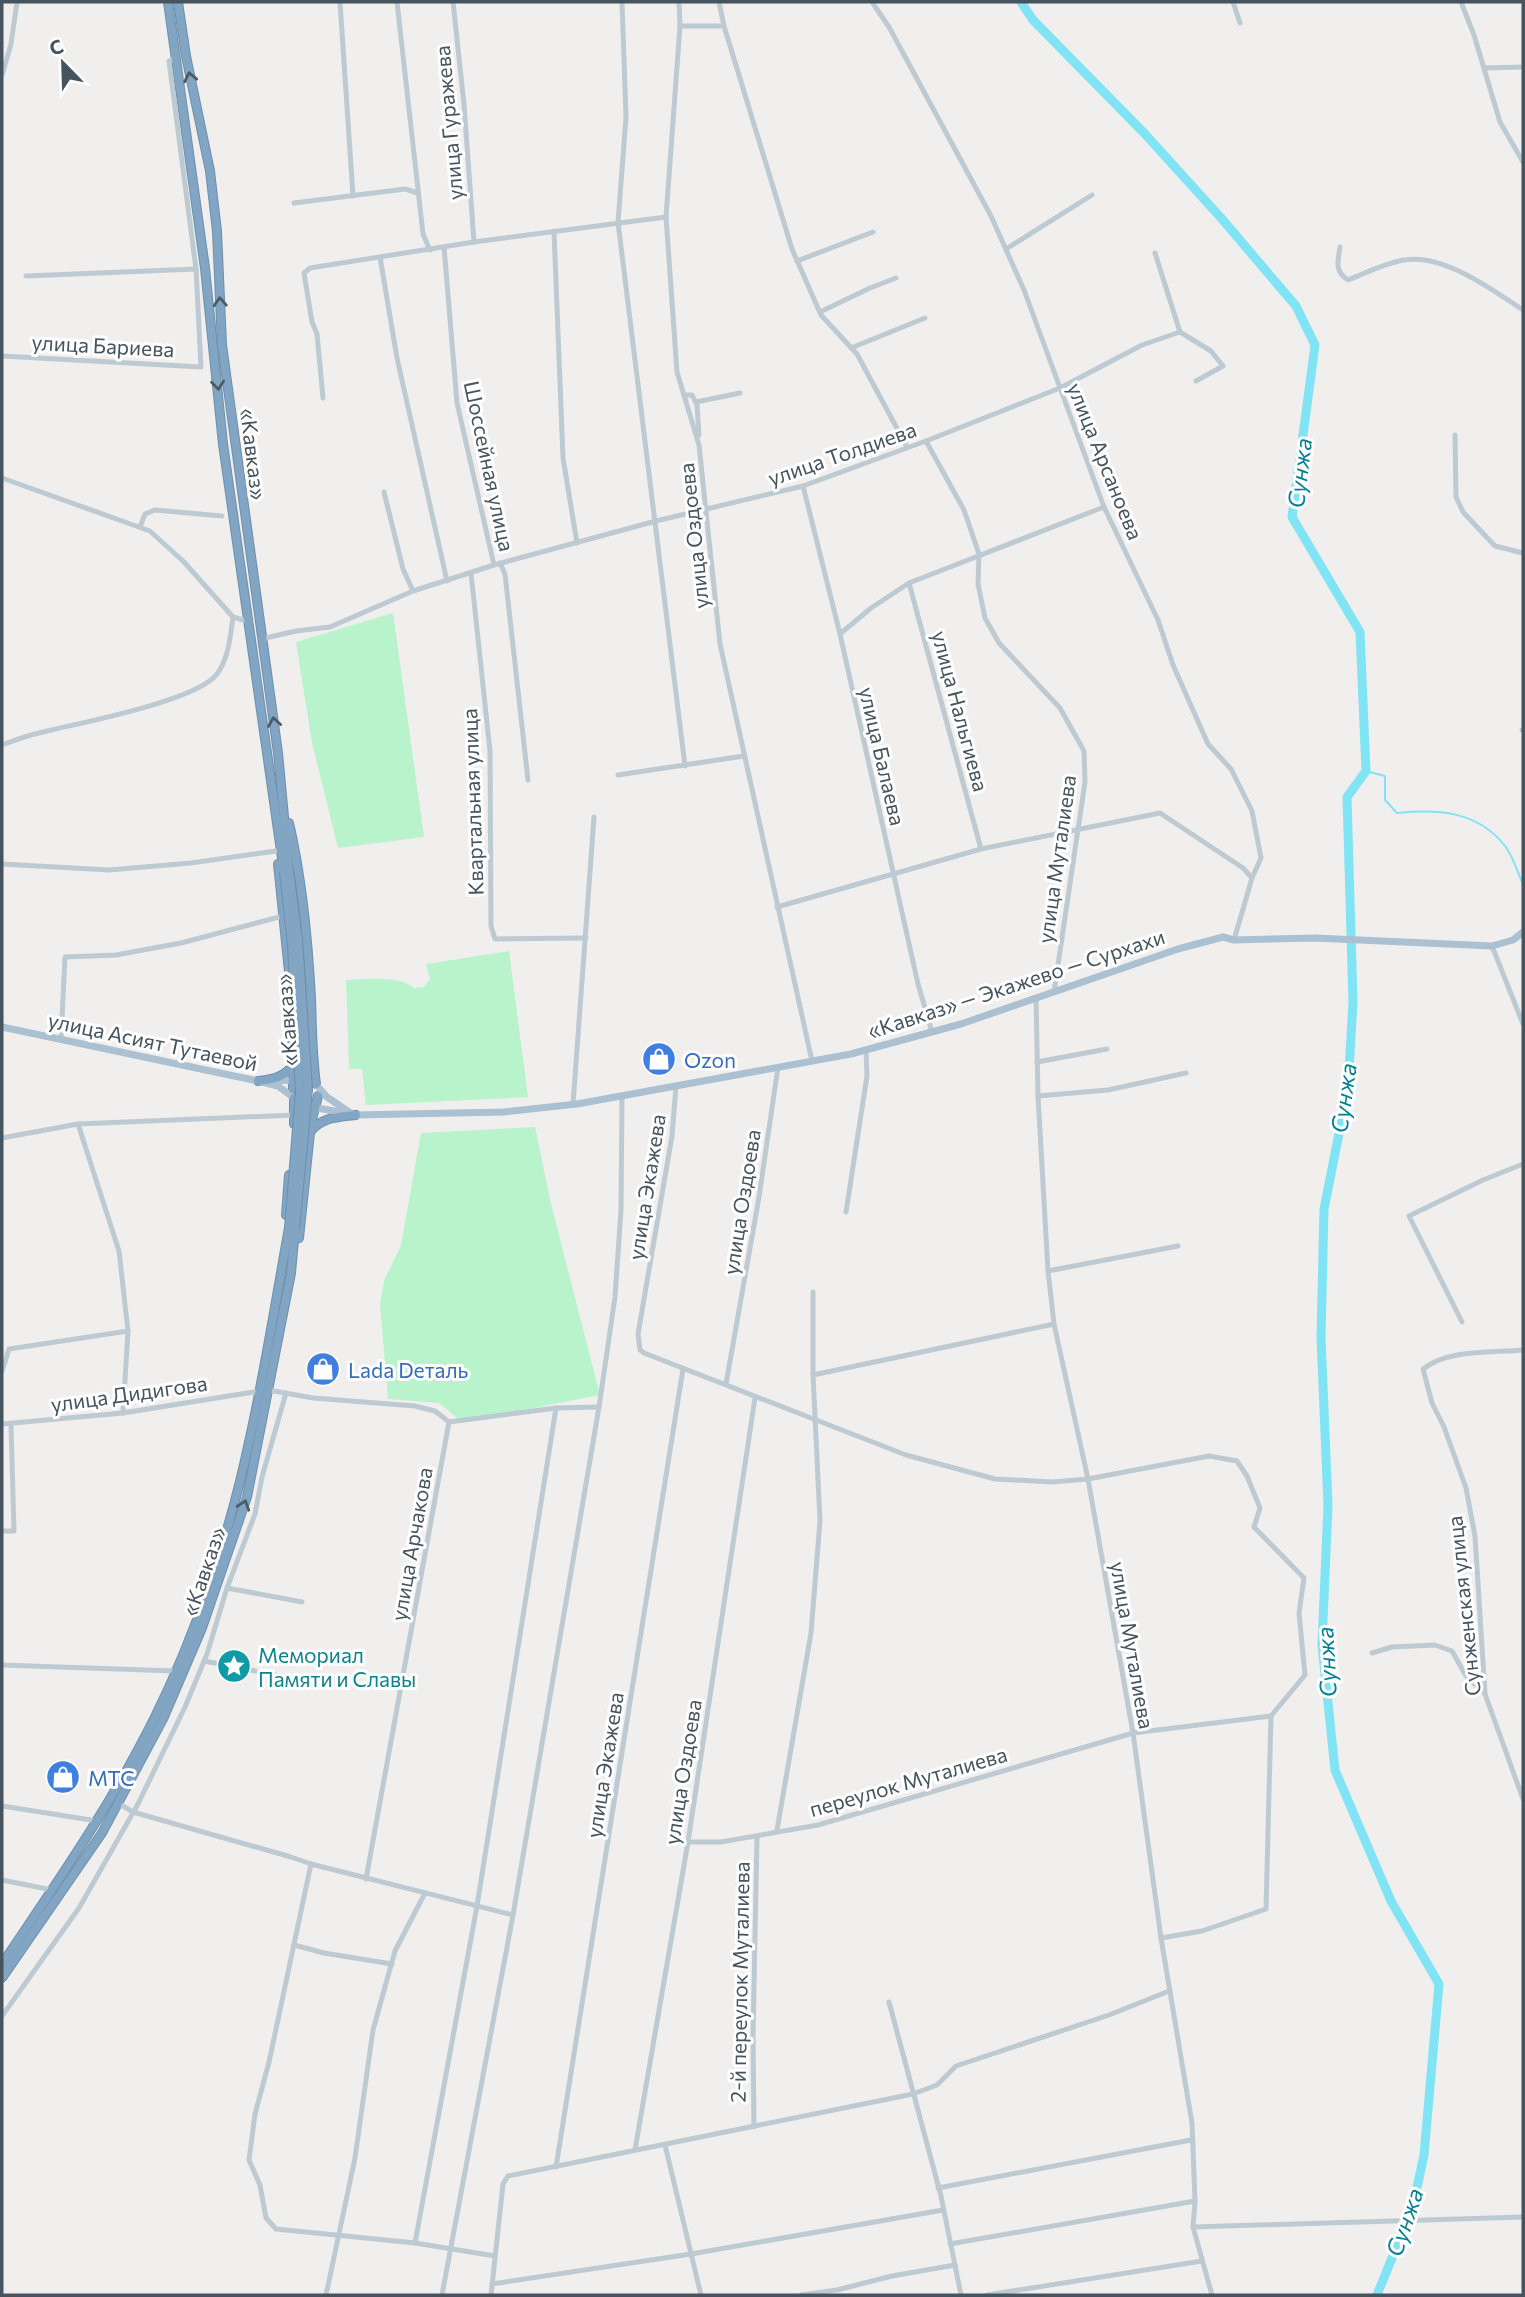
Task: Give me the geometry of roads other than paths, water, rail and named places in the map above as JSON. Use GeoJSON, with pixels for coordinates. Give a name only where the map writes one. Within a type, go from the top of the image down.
{"type":"FeatureCollection","features":[{"type":"Feature","properties":{"kind":"highway","name":"«Кавказ»"},"geometry":{"type":"LineString","coordinates":[[168,2],[205,268],[223,444],[287,871]]}},
{"type":"Feature","properties":{"kind":"highway","name":"«Кавказ»"},"geometry":{"type":"LineString","coordinates":[[2,1964],[96,1825],[156,1716],[175,1671],[213,1571],[264,1390],[291,1273],[300,1092],[282,790],[222,345],[217,230],[210,171],[186,56],[178,2]]}},
{"type":"Feature","properties":{"kind":"highway","name":"«Кавказ»"},"geometry":{"type":"LineString","coordinates":[[2,1978],[102,1833],[163,1719],[202,1628],[247,1497],[281,1270],[295,1089],[292,1004],[276,851],[272,781]]}},
{"type":"Feature","properties":{"kind":"highway"},"geometry":{"type":"LineString","coordinates":[[282,790],[300,887],[316,1084]]}},
{"type":"Feature","properties":{"kind":"highway"},"geometry":{"type":"LineString","coordinates":[[258,1081],[276,1079],[285,1075],[293,1066]]}},
{"type":"Feature","properties":{"kind":"highway"},"geometry":{"type":"LineString","coordinates":[[291,1273],[301,1229],[310,1132],[318,1096]]}},
{"type":"Feature","properties":{"kind":"highway"},"geometry":{"type":"LineString","coordinates":[[310,1132],[315,1126],[329,1119],[356,1115]]}},
{"type":"Feature","properties":{"kind":"highway","name":"«Кавказ»"},"geometry":{"type":"LineString","coordinates":[[281,1270],[292,1229]]}},
{"type":"Feature","properties":{"kind":"main road"},"geometry":{"type":"LineString","coordinates":[[1492,946],[1522,935]]}},
{"type":"Feature","properties":{"kind":"main road","name":"«Кавказ» — Экажево — Сурхахи"},"geometry":{"type":"LineString","coordinates":[[295,1089],[305,1105],[356,1115],[504,1112],[573,1104],[866,1050],[932,1032],[1178,949],[1223,937],[1234,940],[1315,938],[1492,946]]}},
{"type":"Feature","properties":{"kind":"main road","name":"улица Асият Тутаевой"},"geometry":{"type":"LineString","coordinates":[[2,1027],[295,1089]]}},
{"type":"Feature","properties":{"kind":"main road"},"geometry":{"type":"LineString","coordinates":[[258,1081],[295,1089],[310,1079],[332,1101],[356,1115]]}},
{"type":"Feature","properties":{"kind":"main road"},"geometry":{"type":"LineString","coordinates":[[305,1105],[313,1103],[318,1096],[316,1084]]}},
{"type":"Feature","properties":{"kind":"street"},"geometry":{"type":"LineString","coordinates":[[2,75],[11,44],[18,2]]}},
{"type":"Feature","properties":{"kind":"street"},"geometry":{"type":"LineString","coordinates":[[340,2],[353,196]]}},
{"type":"Feature","properties":{"kind":"street"},"geometry":{"type":"LineString","coordinates":[[397,2],[423,234],[430,250]]}},
{"type":"Feature","properties":{"kind":"street","name":"улица Гуражева"},"geometry":{"type":"LineString","coordinates":[[453,2],[474,242]]}},
{"type":"Feature","properties":{"kind":"street"},"geometry":{"type":"LineString","coordinates":[[622,2],[626,117],[618,222],[685,766]]}},
{"type":"Feature","properties":{"kind":"street","name":"улица Оздоева"},"geometry":{"type":"LineString","coordinates":[[679,2],[680,26],[666,217],[677,372],[699,445],[720,644],[812,1061]]}},
{"type":"Feature","properties":{"kind":"street"},"geometry":{"type":"LineString","coordinates":[[719,2],[724,26],[797,261],[820,312],[857,354],[906,447]]}},
{"type":"Feature","properties":{"kind":"street","name":"улица Арсаноева"},"geometry":{"type":"LineString","coordinates":[[872,2],[889,27],[985,204],[1024,290],[1104,507],[1158,620],[1173,665],[1208,744],[1231,769],[1252,811],[1261,858],[1252,878],[1234,940]]}},
{"type":"Feature","properties":{"kind":"street"},"geometry":{"type":"LineString","coordinates":[[1233,2],[1240,23]]}},
{"type":"Feature","properties":{"kind":"street"},"geometry":{"type":"LineString","coordinates":[[1461,2],[1485,68],[1500,122],[1523,163]]}},
{"type":"Feature","properties":{"kind":"street"},"geometry":{"type":"LineString","coordinates":[[680,26],[724,26]]}},
{"type":"Feature","properties":{"kind":"street"},"geometry":{"type":"LineString","coordinates":[[26,276],[196,269],[169,61],[177,58]]}},
{"type":"Feature","properties":{"kind":"street"},"geometry":{"type":"LineString","coordinates":[[1485,68],[1523,67]]}},
{"type":"Feature","properties":{"kind":"street"},"geometry":{"type":"LineString","coordinates":[[294,203],[405,189],[418,193]]}},
{"type":"Feature","properties":{"kind":"street"},"geometry":{"type":"LineString","coordinates":[[1006,249],[1092,195]]}},
{"type":"Feature","properties":{"kind":"street"},"geometry":{"type":"LineString","coordinates":[[323,398],[317,334],[312,322],[304,273],[310,268],[474,242],[666,217]]}},
{"type":"Feature","properties":{"kind":"street"},"geometry":{"type":"LineString","coordinates":[[554,231],[564,458],[577,544]]}},
{"type":"Feature","properties":{"kind":"street"},"geometry":{"type":"LineString","coordinates":[[797,261],[873,232]]}},
{"type":"Feature","properties":{"kind":"street","name":"Шоссейная улица"},"geometry":{"type":"LineString","coordinates":[[444,247],[457,403],[497,564],[505,574],[528,780]]}},
{"type":"Feature","properties":{"kind":"street"},"geometry":{"type":"LineString","coordinates":[[1340,247],[1337,268],[1340,275],[1348,280],[1406,260],[1433,261],[1481,283],[1523,310]]}},
{"type":"Feature","properties":{"kind":"street"},"geometry":{"type":"LineString","coordinates":[[1155,253],[1180,332],[1211,351],[1223,366],[1196,381]]}},
{"type":"Feature","properties":{"kind":"street"},"geometry":{"type":"LineString","coordinates":[[380,257],[400,371],[447,580]]}},
{"type":"Feature","properties":{"kind":"street","name":"улица Бариева"},"geometry":{"type":"LineString","coordinates":[[2,356],[201,367],[196,269]]}},
{"type":"Feature","properties":{"kind":"street"},"geometry":{"type":"LineString","coordinates":[[820,312],[896,278]]}},
{"type":"Feature","properties":{"kind":"street"},"geometry":{"type":"LineString","coordinates":[[851,348],[925,318]]}},
{"type":"Feature","properties":{"kind":"street","name":"улица Толдиева"},"geometry":{"type":"LineString","coordinates":[[261,639],[330,627],[413,591],[497,564],[656,521],[803,486],[1060,388],[1142,345],[1180,332]]}},
{"type":"Feature","properties":{"kind":"street"},"geometry":{"type":"LineString","coordinates":[[696,402],[740,393]]}},
{"type":"Feature","properties":{"kind":"street"},"geometry":{"type":"LineString","coordinates":[[684,395],[692,395],[696,402],[699,445]]}},
{"type":"Feature","properties":{"kind":"street"},"geometry":{"type":"LineString","coordinates":[[1455,435],[1457,497],[1463,512],[1495,546],[1523,553]]}},
{"type":"Feature","properties":{"kind":"street","name":"улица Муталиева"},"geometry":{"type":"LineString","coordinates":[[926,441],[964,510],[979,554],[978,584],[985,618],[999,643],[1060,708],[1084,751],[1085,782],[1055,992]]}},
{"type":"Feature","properties":{"kind":"street"},"geometry":{"type":"LineString","coordinates":[[2,478],[150,531],[184,562],[233,617],[250,622]]}},
{"type":"Feature","properties":{"kind":"street","name":"улица Балаева"},"geometry":{"type":"LineString","coordinates":[[803,486],[840,634],[918,984],[932,1032]]}},
{"type":"Feature","properties":{"kind":"street"},"geometry":{"type":"LineString","coordinates":[[384,492],[403,569],[413,591]]}},
{"type":"Feature","properties":{"kind":"street"},"geometry":{"type":"LineString","coordinates":[[840,634],[871,608],[909,583],[1104,507]]}},
{"type":"Feature","properties":{"kind":"street"},"geometry":{"type":"LineString","coordinates":[[140,527],[145,514],[155,510],[222,516]]}},
{"type":"Feature","properties":{"kind":"street","name":"Квартальная улица"},"geometry":{"type":"LineString","coordinates":[[471,573],[491,751],[491,926],[495,939],[586,938]]}},
{"type":"Feature","properties":{"kind":"street","name":"улица Нальгиева"},"geometry":{"type":"LineString","coordinates":[[909,583],[981,849]]}},
{"type":"Feature","properties":{"kind":"street"},"geometry":{"type":"LineString","coordinates":[[2,745],[39,733],[168,701],[194,690],[216,676],[229,651],[233,617]]}},
{"type":"Feature","properties":{"kind":"street"},"geometry":{"type":"LineString","coordinates":[[618,775],[744,756]]}},
{"type":"Feature","properties":{"kind":"street"},"geometry":{"type":"LineString","coordinates":[[777,907],[981,849],[1160,813],[1243,868],[1252,878]]}},
{"type":"Feature","properties":{"kind":"street"},"geometry":{"type":"LineString","coordinates":[[573,1104],[594,817]]}},
{"type":"Feature","properties":{"kind":"street"},"geometry":{"type":"LineString","coordinates":[[2,864],[109,870],[191,863],[276,851]]}},
{"type":"Feature","properties":{"kind":"street"},"geometry":{"type":"LineString","coordinates":[[61,1040],[65,957],[116,955],[181,943],[284,916]]}},
{"type":"Feature","properties":{"kind":"street"},"geometry":{"type":"LineString","coordinates":[[1492,946],[1523,1024]]}},
{"type":"Feature","properties":{"kind":"street","name":"улица Муталиева"},"geometry":{"type":"LineString","coordinates":[[1036,998],[1038,1096],[1048,1271],[1054,1324],[1087,1479],[1133,1733],[1161,1938],[1192,2123],[1195,2201],[1193,2227],[1212,2295]]}},
{"type":"Feature","properties":{"kind":"street"},"geometry":{"type":"LineString","coordinates":[[1037,1062],[1107,1049]]}},
{"type":"Feature","properties":{"kind":"street"},"geometry":{"type":"LineString","coordinates":[[846,1212],[867,1076],[866,1050]]}},
{"type":"Feature","properties":{"kind":"street","name":"улица Оздоева"},"geometry":{"type":"LineString","coordinates":[[726,1384],[759,1196],[778,1067]]}},
{"type":"Feature","properties":{"kind":"street"},"geometry":{"type":"LineString","coordinates":[[1038,1096],[1108,1090],[1186,1073]]}},
{"type":"Feature","properties":{"kind":"street","name":"улица Экажева"},"geometry":{"type":"LineString","coordinates":[[556,2167],[683,1369],[640,1350],[638,1334],[672,1136],[676,1086]]}},
{"type":"Feature","properties":{"kind":"street"},"geometry":{"type":"LineString","coordinates":[[442,2295],[513,1915],[599,1407],[615,1297],[621,1210],[622,1096]]}},
{"type":"Feature","properties":{"kind":"street"},"geometry":{"type":"LineString","coordinates":[[2,1138],[78,1125],[294,1115]]}},
{"type":"Feature","properties":{"kind":"street"},"geometry":{"type":"LineString","coordinates":[[78,1125],[119,1251],[128,1331],[123,1413]]}},
{"type":"Feature","properties":{"kind":"street"},"geometry":{"type":"LineString","coordinates":[[1462,1322],[1409,1216],[1523,1164]]}},
{"type":"Feature","properties":{"kind":"street"},"geometry":{"type":"LineString","coordinates":[[1048,1271],[1178,1246]]}},
{"type":"Feature","properties":{"kind":"street"},"geometry":{"type":"LineString","coordinates":[[777,1830],[811,1633],[820,1521],[813,1375],[813,1292]]}},
{"type":"Feature","properties":{"kind":"street"},"geometry":{"type":"LineString","coordinates":[[813,1375],[1054,1324]]}},
{"type":"Feature","properties":{"kind":"street"},"geometry":{"type":"LineString","coordinates":[[2,1371],[9,1349],[128,1331]]}},
{"type":"Feature","properties":{"kind":"street","name":"Сунженская улица"},"geometry":{"type":"LineString","coordinates":[[1523,1350],[1434,1360],[1423,1370],[1432,1403],[1444,1427],[1466,1488],[1475,1536],[1485,1694],[1523,1799]]}},
{"type":"Feature","properties":{"kind":"street"},"geometry":{"type":"LineString","coordinates":[[683,1369],[906,1455],[995,1479],[1052,1482],[1087,1479],[1209,1456],[1237,1461],[1247,1476],[1260,1508],[1254,1527],[1304,1578],[1299,1613],[1305,1675],[1271,1716],[1266,1909],[1202,1931],[1161,1938]]}},
{"type":"Feature","properties":{"kind":"street","name":"улица Дидигова"},"geometry":{"type":"LineString","coordinates":[[2,1424],[123,1413],[264,1390],[313,1398],[415,1406],[435,1411],[449,1422]]}},
{"type":"Feature","properties":{"kind":"street"},"geometry":{"type":"LineString","coordinates":[[2,2016],[79,1908],[161,1759],[204,1661],[254,1514],[286,1393]]}},
{"type":"Feature","properties":{"kind":"street","name":"улица Оздоева"},"geometry":{"type":"LineString","coordinates":[[635,2150],[688,1842],[755,1398]]}},
{"type":"Feature","properties":{"kind":"street"},"geometry":{"type":"LineString","coordinates":[[449,1422],[556,1408],[599,1407]]}},
{"type":"Feature","properties":{"kind":"street"},"geometry":{"type":"LineString","coordinates":[[415,2243],[477,1906],[556,1408]]}},
{"type":"Feature","properties":{"kind":"street","name":"улица Арчакова"},"geometry":{"type":"LineString","coordinates":[[366,1878],[449,1422]]}},
{"type":"Feature","properties":{"kind":"street"},"geometry":{"type":"LineString","coordinates":[[2,1531],[15,1531],[11,1423]]}},
{"type":"Feature","properties":{"kind":"street"},"geometry":{"type":"LineString","coordinates":[[227,1588],[302,1602]]}},
{"type":"Feature","properties":{"kind":"street"},"geometry":{"type":"LineString","coordinates":[[1372,1653],[1392,1647],[1435,1645],[1452,1651],[1466,1676],[1485,1694]]}},
{"type":"Feature","properties":{"kind":"street"},"geometry":{"type":"LineString","coordinates":[[204,1661],[307,1681]]}},
{"type":"Feature","properties":{"kind":"street"},"geometry":{"type":"LineString","coordinates":[[2,1665],[175,1671]]}},
{"type":"Feature","properties":{"kind":"street","name":"переулок Муталиева"},"geometry":{"type":"LineString","coordinates":[[688,1842],[721,1842],[757,1837],[777,1830],[818,1825],[1133,1733],[1271,1716]]}},
{"type":"Feature","properties":{"kind":"street"},"geometry":{"type":"LineString","coordinates":[[118,1803],[133,1812],[311,1864],[513,1915]]}},
{"type":"Feature","properties":{"kind":"street"},"geometry":{"type":"LineString","coordinates":[[2,1806],[91,1820],[96,1825]]}},
{"type":"Feature","properties":{"kind":"street","name":"2-й переулок Муталиева"},"geometry":{"type":"LineString","coordinates":[[754,2127],[752,2036],[757,1837]]}},
{"type":"Feature","properties":{"kind":"street"},"geometry":{"type":"LineString","coordinates":[[311,1864],[255,2115],[249,2160],[260,2185],[265,2218],[276,2229],[415,2243],[495,2256]]}},
{"type":"Feature","properties":{"kind":"street"},"geometry":{"type":"LineString","coordinates":[[2,1880],[52,1890]]}},
{"type":"Feature","properties":{"kind":"street"},"geometry":{"type":"LineString","coordinates":[[327,2295],[355,2158],[373,2030],[395,1951],[425,1893]]}},
{"type":"Feature","properties":{"kind":"street"},"geometry":{"type":"LineString","coordinates":[[294,1945],[392,1964]]}},
{"type":"Feature","properties":{"kind":"street"},"geometry":{"type":"LineString","coordinates":[[491,2295],[503,2184],[508,2176],[913,2094],[937,2084],[956,2066],[1110,2015],[1170,1991]]}},
{"type":"Feature","properties":{"kind":"street"},"geometry":{"type":"LineString","coordinates":[[889,2002],[938,2188],[961,2295]]}},
{"type":"Feature","properties":{"kind":"street"},"geometry":{"type":"LineString","coordinates":[[938,2188],[1191,2140]]}},
{"type":"Feature","properties":{"kind":"street"},"geometry":{"type":"LineString","coordinates":[[665,2145],[701,2295]]}},
{"type":"Feature","properties":{"kind":"street"},"geometry":{"type":"LineString","coordinates":[[950,2244],[1195,2201]]}},
{"type":"Feature","properties":{"kind":"street"},"geometry":{"type":"LineString","coordinates":[[492,2284],[691,2254],[943,2210]]}},
{"type":"Feature","properties":{"kind":"street"},"geometry":{"type":"LineString","coordinates":[[1193,2227],[1523,2217]]}},
{"type":"Feature","properties":{"kind":"street"},"geometry":{"type":"LineString","coordinates":[[987,2295],[1202,2261]]}},
{"type":"Feature","properties":{"kind":"street"},"geometry":{"type":"LineString","coordinates":[[801,2295],[954,2265]]}},
{"type":"Feature","properties":{"kind":"waterway","name":"Сунжа"},"geometry":{"type":"LineString","coordinates":[[1021,2],[1033,20],[1145,134],[1222,219],[1296,306],[1315,345],[1292,517],[1360,632],[1366,771],[1347,797],[1353,1002],[1348,1088],[1324,1209],[1321,1338],[1328,1505],[1322,1645],[1335,1770],[1391,1901],[1439,1984],[1424,2155],[1413,2206],[1377,2295]]}},
{"type":"Feature","properties":{"kind":"waterway"},"geometry":{"type":"LineString","coordinates":[[1366,771],[1385,776],[1385,800],[1397,813],[1442,812],[1456,815],[1470,819],[1494,834],[1508,850],[1523,885]]}},
{"type":"Feature","properties":{"kind":"place","name":"Ozon"},"geometry":{"type":"Point","coordinates":[659,1059]}},
{"type":"Feature","properties":{"kind":"place","name":"Lada Dеталь"},"geometry":{"type":"Point","coordinates":[323,1369]}},
{"type":"Feature","properties":{"kind":"place","name":"Мемориал Памяти и Славы"},"geometry":{"type":"Point","coordinates":[234,1666]}},
{"type":"Feature","properties":{"kind":"place","name":"МТС"},"geometry":{"type":"Point","coordinates":[63,1777]}}]}
